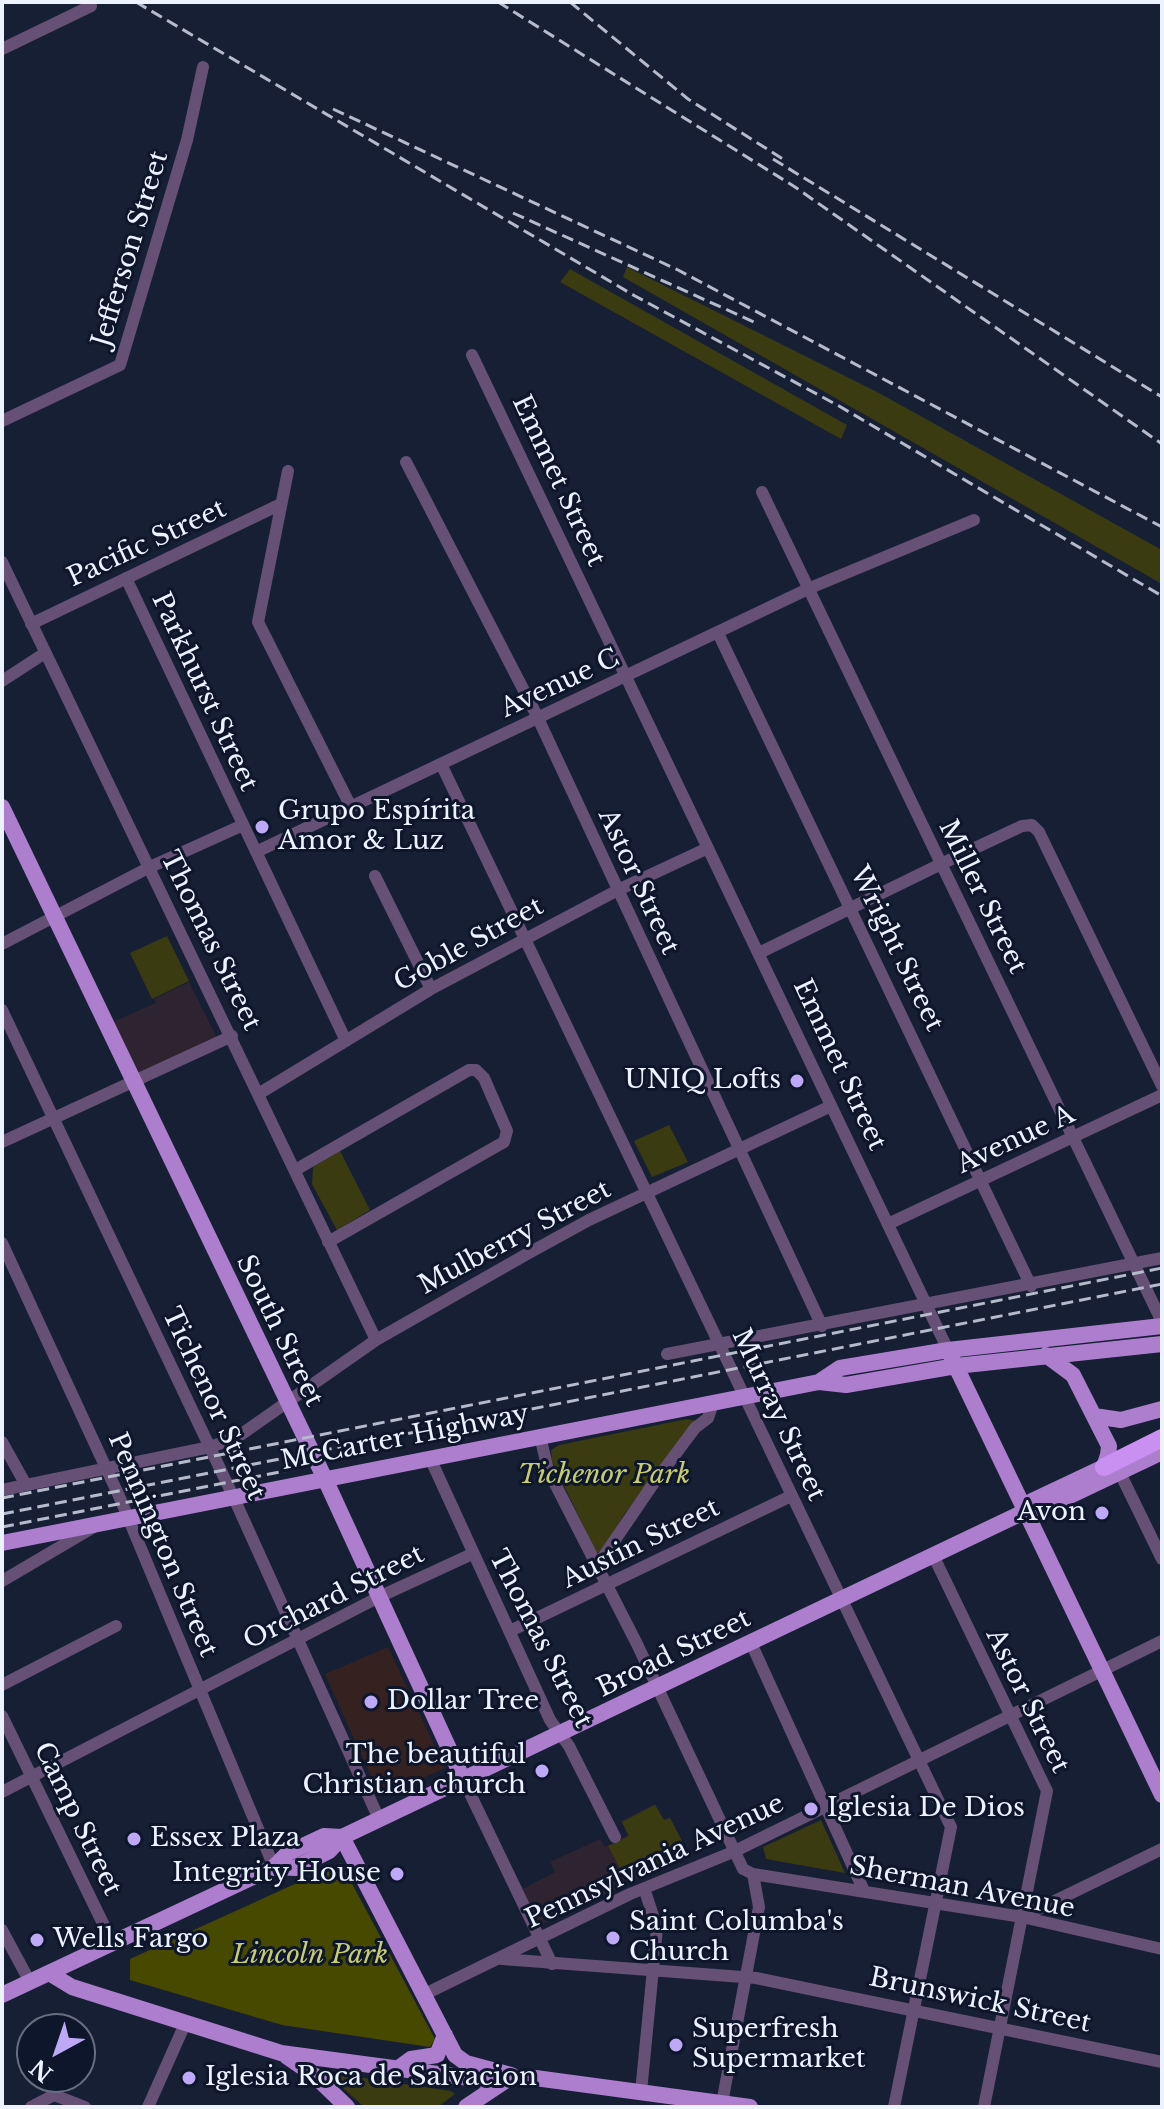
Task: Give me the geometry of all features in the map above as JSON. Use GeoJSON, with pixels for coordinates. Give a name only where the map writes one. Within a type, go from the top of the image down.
{"type":"FeatureCollection","features":[{"type":"Feature","properties":{"kind":"highway"},"geometry":{"type":"LineString","coordinates":[[1112,1470],[1162,1438]]}},
{"type":"Feature","properties":{"kind":"main road","name":"South Street"},"geometry":{"type":"LineString","coordinates":[[2,807],[325,1479],[463,1779]]}},
{"type":"Feature","properties":{"kind":"main road","name":"McCarter Highway"},"geometry":{"type":"LineString","coordinates":[[819,1382],[840,1368],[948,1350],[1162,1324]]}},
{"type":"Feature","properties":{"kind":"main road","name":"McCarter Highway"},"geometry":{"type":"LineString","coordinates":[[2,1543],[819,1382],[846,1385],[956,1366],[1162,1344]]}},
{"type":"Feature","properties":{"kind":"main road","name":"Emmet Street"},"geometry":{"type":"LineString","coordinates":[[948,1350],[1162,1795]]}},
{"type":"Feature","properties":{"kind":"main road"},"geometry":{"type":"LineString","coordinates":[[1046,1355],[1073,1375],[1109,1446],[1112,1470]]}},
{"type":"Feature","properties":{"kind":"main road"},"geometry":{"type":"LineString","coordinates":[[1094,1416],[1121,1420],[1162,1409]]}},
{"type":"Feature","properties":{"kind":"main road","name":"Broad Street"},"geometry":{"type":"LineString","coordinates":[[2,1995],[274,1867],[288,1853],[324,1836],[342,1837],[656,1689],[1026,1511],[1032,1501],[1162,1452]]}},
{"type":"Feature","properties":{"kind":"main road"},"geometry":{"type":"LineString","coordinates":[[342,1837],[445,2035],[462,2061],[513,2076],[750,2107]]}},
{"type":"Feature","properties":{"kind":"main road"},"geometry":{"type":"LineString","coordinates":[[49,1973],[72,1987],[281,2053],[487,2080],[513,2076]]}},
{"type":"Feature","properties":{"kind":"main road"},"geometry":{"type":"LineString","coordinates":[[396,2070],[411,2059],[437,2055],[445,2035]]}},
{"type":"Feature","properties":{"kind":"main road"},"geometry":{"type":"LineString","coordinates":[[281,2053],[315,2076],[347,2107]]}},
{"type":"Feature","properties":{"kind":"main road"},"geometry":{"type":"LineString","coordinates":[[466,2107],[513,2076]]}},
{"type":"Feature","properties":{"kind":"street"},"geometry":{"type":"LineString","coordinates":[[2,49],[91,6]]}},
{"type":"Feature","properties":{"kind":"street","name":"Jefferson Street"},"geometry":{"type":"LineString","coordinates":[[2,421],[120,365],[187,140],[203,67]]}},
{"type":"Feature","properties":{"kind":"street","name":"Emmet Street"},"geometry":{"type":"LineString","coordinates":[[472,355],[948,1350]]}},
{"type":"Feature","properties":{"kind":"street","name":"Astor Street"},"geometry":{"type":"LineString","coordinates":[[406,462],[538,718],[822,1326]]}},
{"type":"Feature","properties":{"kind":"street"},"geometry":{"type":"LineString","coordinates":[[288,471],[258,622],[351,807]]}},
{"type":"Feature","properties":{"kind":"street","name":"Miller Street"},"geometry":{"type":"LineString","coordinates":[[762,492],[1162,1324]]}},
{"type":"Feature","properties":{"kind":"street","name":"Pacific Street"},"geometry":{"type":"LineString","coordinates":[[31,624],[281,504]]}},
{"type":"Feature","properties":{"kind":"street","name":"Avenue C"},"geometry":{"type":"LineString","coordinates":[[256,852],[810,588],[974,520]]}},
{"type":"Feature","properties":{"kind":"street","name":"Thomas Street"},"geometry":{"type":"LineString","coordinates":[[2,562],[297,1169],[328,1242],[376,1340]]}},
{"type":"Feature","properties":{"kind":"street","name":"Parkhurst Street"},"geometry":{"type":"LineString","coordinates":[[126,578],[346,1041]]}},
{"type":"Feature","properties":{"kind":"street","name":"Wright Street"},"geometry":{"type":"LineString","coordinates":[[718,633],[1031,1286]]}},
{"type":"Feature","properties":{"kind":"street"},"geometry":{"type":"LineString","coordinates":[[2,681],[45,653]]}},
{"type":"Feature","properties":{"kind":"street","name":"Murray Street"},"geometry":{"type":"LineString","coordinates":[[441,764],[720,1344],[741,1397],[951,1827],[894,2107]]}},
{"type":"Feature","properties":{"kind":"street"},"geometry":{"type":"LineString","coordinates":[[2,944],[150,867],[243,825]]}},
{"type":"Feature","properties":{"kind":"street"},"geometry":{"type":"LineString","coordinates":[[759,953],[849,907],[1022,826],[1032,825],[1039,832],[1162,1086]]}},
{"type":"Feature","properties":{"kind":"street","name":"Goble Street"},"geometry":{"type":"LineString","coordinates":[[260,1093],[431,989],[618,890],[708,848]]}},
{"type":"Feature","properties":{"kind":"street"},"geometry":{"type":"LineString","coordinates":[[375,876],[431,989]]}},
{"type":"Feature","properties":{"kind":"street","name":"Tichenor Street"},"geometry":{"type":"LineString","coordinates":[[2,1010],[233,1496],[379,1819]]}},
{"type":"Feature","properties":{"kind":"street"},"geometry":{"type":"LineString","coordinates":[[2,1142],[134,1084],[232,1036]]}},
{"type":"Feature","properties":{"kind":"street"},"geometry":{"type":"LineString","coordinates":[[297,1169],[469,1070],[476,1070],[484,1078],[507,1131],[504,1142],[328,1242]]}},
{"type":"Feature","properties":{"kind":"street","name":"Avenue A"},"geometry":{"type":"LineString","coordinates":[[888,1224],[1162,1095]]}},
{"type":"Feature","properties":{"kind":"street","name":"Mulberry Street"},"geometry":{"type":"LineString","coordinates":[[2,1490],[108,1470],[210,1447],[236,1438],[376,1340],[557,1238],[831,1106]]}},
{"type":"Feature","properties":{"kind":"street","name":"Pennington Street"},"geometry":{"type":"LineString","coordinates":[[2,1243],[108,1470],[274,1867]]}},
{"type":"Feature","properties":{"kind":"street"},"geometry":{"type":"LineString","coordinates":[[667,1354],[1031,1286],[1162,1258]]}},
{"type":"Feature","properties":{"kind":"street"},"geometry":{"type":"LineString","coordinates":[[597,1566],[695,1428],[708,1418],[713,1403]]}},
{"type":"Feature","properties":{"kind":"street"},"geometry":{"type":"LineString","coordinates":[[540,1436],[548,1470],[637,1644],[733,1852],[743,1869],[753,1874],[759,1907],[722,2103]]}},
{"type":"Feature","properties":{"kind":"street"},"geometry":{"type":"LineString","coordinates":[[2,1442],[26,1485]]}},
{"type":"Feature","properties":{"kind":"street","name":"Thomas Street"},"geometry":{"type":"LineString","coordinates":[[430,1458],[550,1720],[561,1734],[615,1837]]}},
{"type":"Feature","properties":{"kind":"street"},"geometry":{"type":"LineString","coordinates":[[1112,1470],[1162,1559]]}},
{"type":"Feature","properties":{"kind":"street","name":"Austin Street"},"geometry":{"type":"LineString","coordinates":[[510,1631],[791,1496]]}},
{"type":"Feature","properties":{"kind":"street"},"geometry":{"type":"LineString","coordinates":[[2,1581],[72,1543],[95,1525]]}},
{"type":"Feature","properties":{"kind":"street","name":"Orchard Street"},"geometry":{"type":"LineString","coordinates":[[2,1792],[379,1597],[472,1554]]}},
{"type":"Feature","properties":{"kind":"street","name":"Astor Street"},"geometry":{"type":"LineString","coordinates":[[933,1555],[1047,1791],[984,2107]]}},
{"type":"Feature","properties":{"kind":"street"},"geometry":{"type":"LineString","coordinates":[[2,1685],[116,1626]]}},
{"type":"Feature","properties":{"kind":"street","name":"Pennsylvania Avenue"},"geometry":{"type":"LineString","coordinates":[[425,1994],[630,1894],[645,1891],[733,1852],[918,1758],[1162,1641]]}},
{"type":"Feature","properties":{"kind":"street"},"geometry":{"type":"LineString","coordinates":[[751,1643],[828,1806],[864,1891]]}},
{"type":"Feature","properties":{"kind":"street","name":"Camp Street"},"geometry":{"type":"LineString","coordinates":[[2,1716],[112,1942]]}},
{"type":"Feature","properties":{"kind":"street","name":"South Street"},"geometry":{"type":"LineString","coordinates":[[463,1779],[552,1964]]}},
{"type":"Feature","properties":{"kind":"street"},"geometry":{"type":"LineString","coordinates":[[1022,1917],[1162,1849]]}},
{"type":"Feature","properties":{"kind":"street","name":"Sherman Avenue"},"geometry":{"type":"LineString","coordinates":[[753,1874],[1022,1917],[1162,1949]]}},
{"type":"Feature","properties":{"kind":"street"},"geometry":{"type":"LineString","coordinates":[[641,2092],[657,1928],[645,1891]]}},
{"type":"Feature","properties":{"kind":"street"},"geometry":{"type":"LineString","coordinates":[[2,1930],[30,1982]]}},
{"type":"Feature","properties":{"kind":"street","name":"Brunswick Street"},"geometry":{"type":"LineString","coordinates":[[502,1959],[746,1977],[1162,2062]]}},
{"type":"Feature","properties":{"kind":"street"},"geometry":{"type":"LineString","coordinates":[[148,2107],[185,2024]]}},
{"type":"Feature","properties":{"kind":"street"},"geometry":{"type":"LineString","coordinates":[[31,2107],[54,2095],[85,2107]]}},
{"type":"Feature","properties":{"kind":"shaded area"},"geometry":{"type":"Polygon","coordinates":[[[189,982],[219,1042],[132,1077],[108,1024],[156,1003],[154,999],[189,982]]]}},
{"type":"Feature","properties":{"kind":"shaded area"},"geometry":{"type":"Polygon","coordinates":[[[388,1647],[445,1768],[380,1797],[325,1674],[388,1647]]]}},
{"type":"Feature","properties":{"kind":"shaded area"},"geometry":{"type":"Polygon","coordinates":[[[655,1804],[664,1820],[670,1817],[688,1853],[539,1926],[521,1890],[555,1872],[550,1862],[600,1839],[605,1847],[628,1835],[621,1821],[655,1804]]]}},
{"type":"Feature","properties":{"kind":"green space"},"geometry":{"type":"Polygon","coordinates":[[[627,267],[879,393],[1162,550],[1162,584],[623,277],[627,267]]]}},
{"type":"Feature","properties":{"kind":"green space"},"geometry":{"type":"Polygon","coordinates":[[[570,269],[847,425],[841,439],[560,282],[570,269]]]}},
{"type":"Feature","properties":{"kind":"green space"},"geometry":{"type":"Polygon","coordinates":[[[167,936],[189,981],[152,999],[130,953],[167,936]]]}},
{"type":"Feature","properties":{"kind":"green space"},"geometry":{"type":"Polygon","coordinates":[[[669,1125],[688,1162],[652,1177],[634,1141],[669,1125]]]}},
{"type":"Feature","properties":{"kind":"green space"},"geometry":{"type":"Polygon","coordinates":[[[340,1151],[370,1210],[337,1230],[312,1184],[313,1167],[340,1151]]]}},
{"type":"Feature","properties":{"kind":"green space","name":"Tichenor Park"},"geometry":{"type":"Polygon","coordinates":[[[687,1419],[696,1421],[625,1513],[600,1553],[596,1552],[552,1461],[551,1450],[559,1445],[687,1419]]]}},
{"type":"Feature","properties":{"kind":"green space"},"geometry":{"type":"Polygon","coordinates":[[[655,1805],[664,1820],[670,1818],[688,1853],[627,1882],[608,1846],[629,1836],[622,1822],[655,1805]]]}},
{"type":"Feature","properties":{"kind":"green space"},"geometry":{"type":"Polygon","coordinates":[[[821,1820],[845,1873],[766,1859],[763,1847],[821,1820]]]}},
{"type":"Feature","properties":{"kind":"green space","name":"Lincoln Park"},"geometry":{"type":"Polygon","coordinates":[[[341,1863],[435,2039],[430,2047],[282,2025],[130,1980],[130,1959],[341,1863]]]}},
{"type":"Feature","properties":{"kind":"green space"},"geometry":{"type":"Polygon","coordinates":[[[337,2074],[455,2094],[438,2107],[364,2107],[334,2080],[337,2074]]]}},
{"type":"Feature","properties":{"kind":"railway"},"geometry":{"type":"LineString","coordinates":[[136,2],[635,296],[839,406],[1162,596]]}},
{"type":"Feature","properties":{"kind":"railway"},"geometry":{"type":"LineString","coordinates":[[498,2],[795,187],[1162,444]]}},
{"type":"Feature","properties":{"kind":"railway"},"geometry":{"type":"LineString","coordinates":[[570,2],[688,99],[786,161]]}},
{"type":"Feature","properties":{"kind":"railway"},"geometry":{"type":"LineString","coordinates":[[333,109],[678,270],[1162,527]]}},
{"type":"Feature","properties":{"kind":"railway"},"geometry":{"type":"LineString","coordinates":[[773,159],[1162,397]]}},
{"type":"Feature","properties":{"kind":"railway"},"geometry":{"type":"LineString","coordinates":[[513,213],[754,322]]}},
{"type":"Feature","properties":{"kind":"railway"},"geometry":{"type":"LineString","coordinates":[[2,1498],[1162,1268]]}},
{"type":"Feature","properties":{"kind":"railway"},"geometry":{"type":"LineString","coordinates":[[2,1514],[1162,1284]]}},
{"type":"Feature","properties":{"kind":"railway"},"geometry":{"type":"LineString","coordinates":[[2,1527],[285,1471]]}},
{"type":"Feature","properties":{"kind":"place","name":"Grupo Espírita Amor & Luz"},"geometry":{"type":"Point","coordinates":[262,827]}},
{"type":"Feature","properties":{"kind":"place","name":"UNIQ Lofts"},"geometry":{"type":"Point","coordinates":[797,1081]}},
{"type":"Feature","properties":{"kind":"place","name":"Avon"},"geometry":{"type":"Point","coordinates":[1102,1513]}},
{"type":"Feature","properties":{"kind":"place","name":"Dollar Tree"},"geometry":{"type":"Point","coordinates":[371,1702]}},
{"type":"Feature","properties":{"kind":"place","name":"The beautiful Christian church"},"geometry":{"type":"Point","coordinates":[542,1771]}},
{"type":"Feature","properties":{"kind":"place","name":"Iglesia De Dios"},"geometry":{"type":"Point","coordinates":[811,1809]}},
{"type":"Feature","properties":{"kind":"place","name":"Essex Plaza"},"geometry":{"type":"Point","coordinates":[134,1839]}},
{"type":"Feature","properties":{"kind":"place","name":"Integrity House"},"geometry":{"type":"Point","coordinates":[397,1874]}},
{"type":"Feature","properties":{"kind":"place","name":"Saint Columba's Church"},"geometry":{"type":"Point","coordinates":[613,1938]}},
{"type":"Feature","properties":{"kind":"place","name":"Wells Fargo"},"geometry":{"type":"Point","coordinates":[37,1940]}},
{"type":"Feature","properties":{"kind":"place","name":"Superfresh Supermarket"},"geometry":{"type":"Point","coordinates":[676,2045]}},
{"type":"Feature","properties":{"kind":"place","name":"Iglesia Roca de Salvacion"},"geometry":{"type":"Point","coordinates":[189,2078]}}]}
